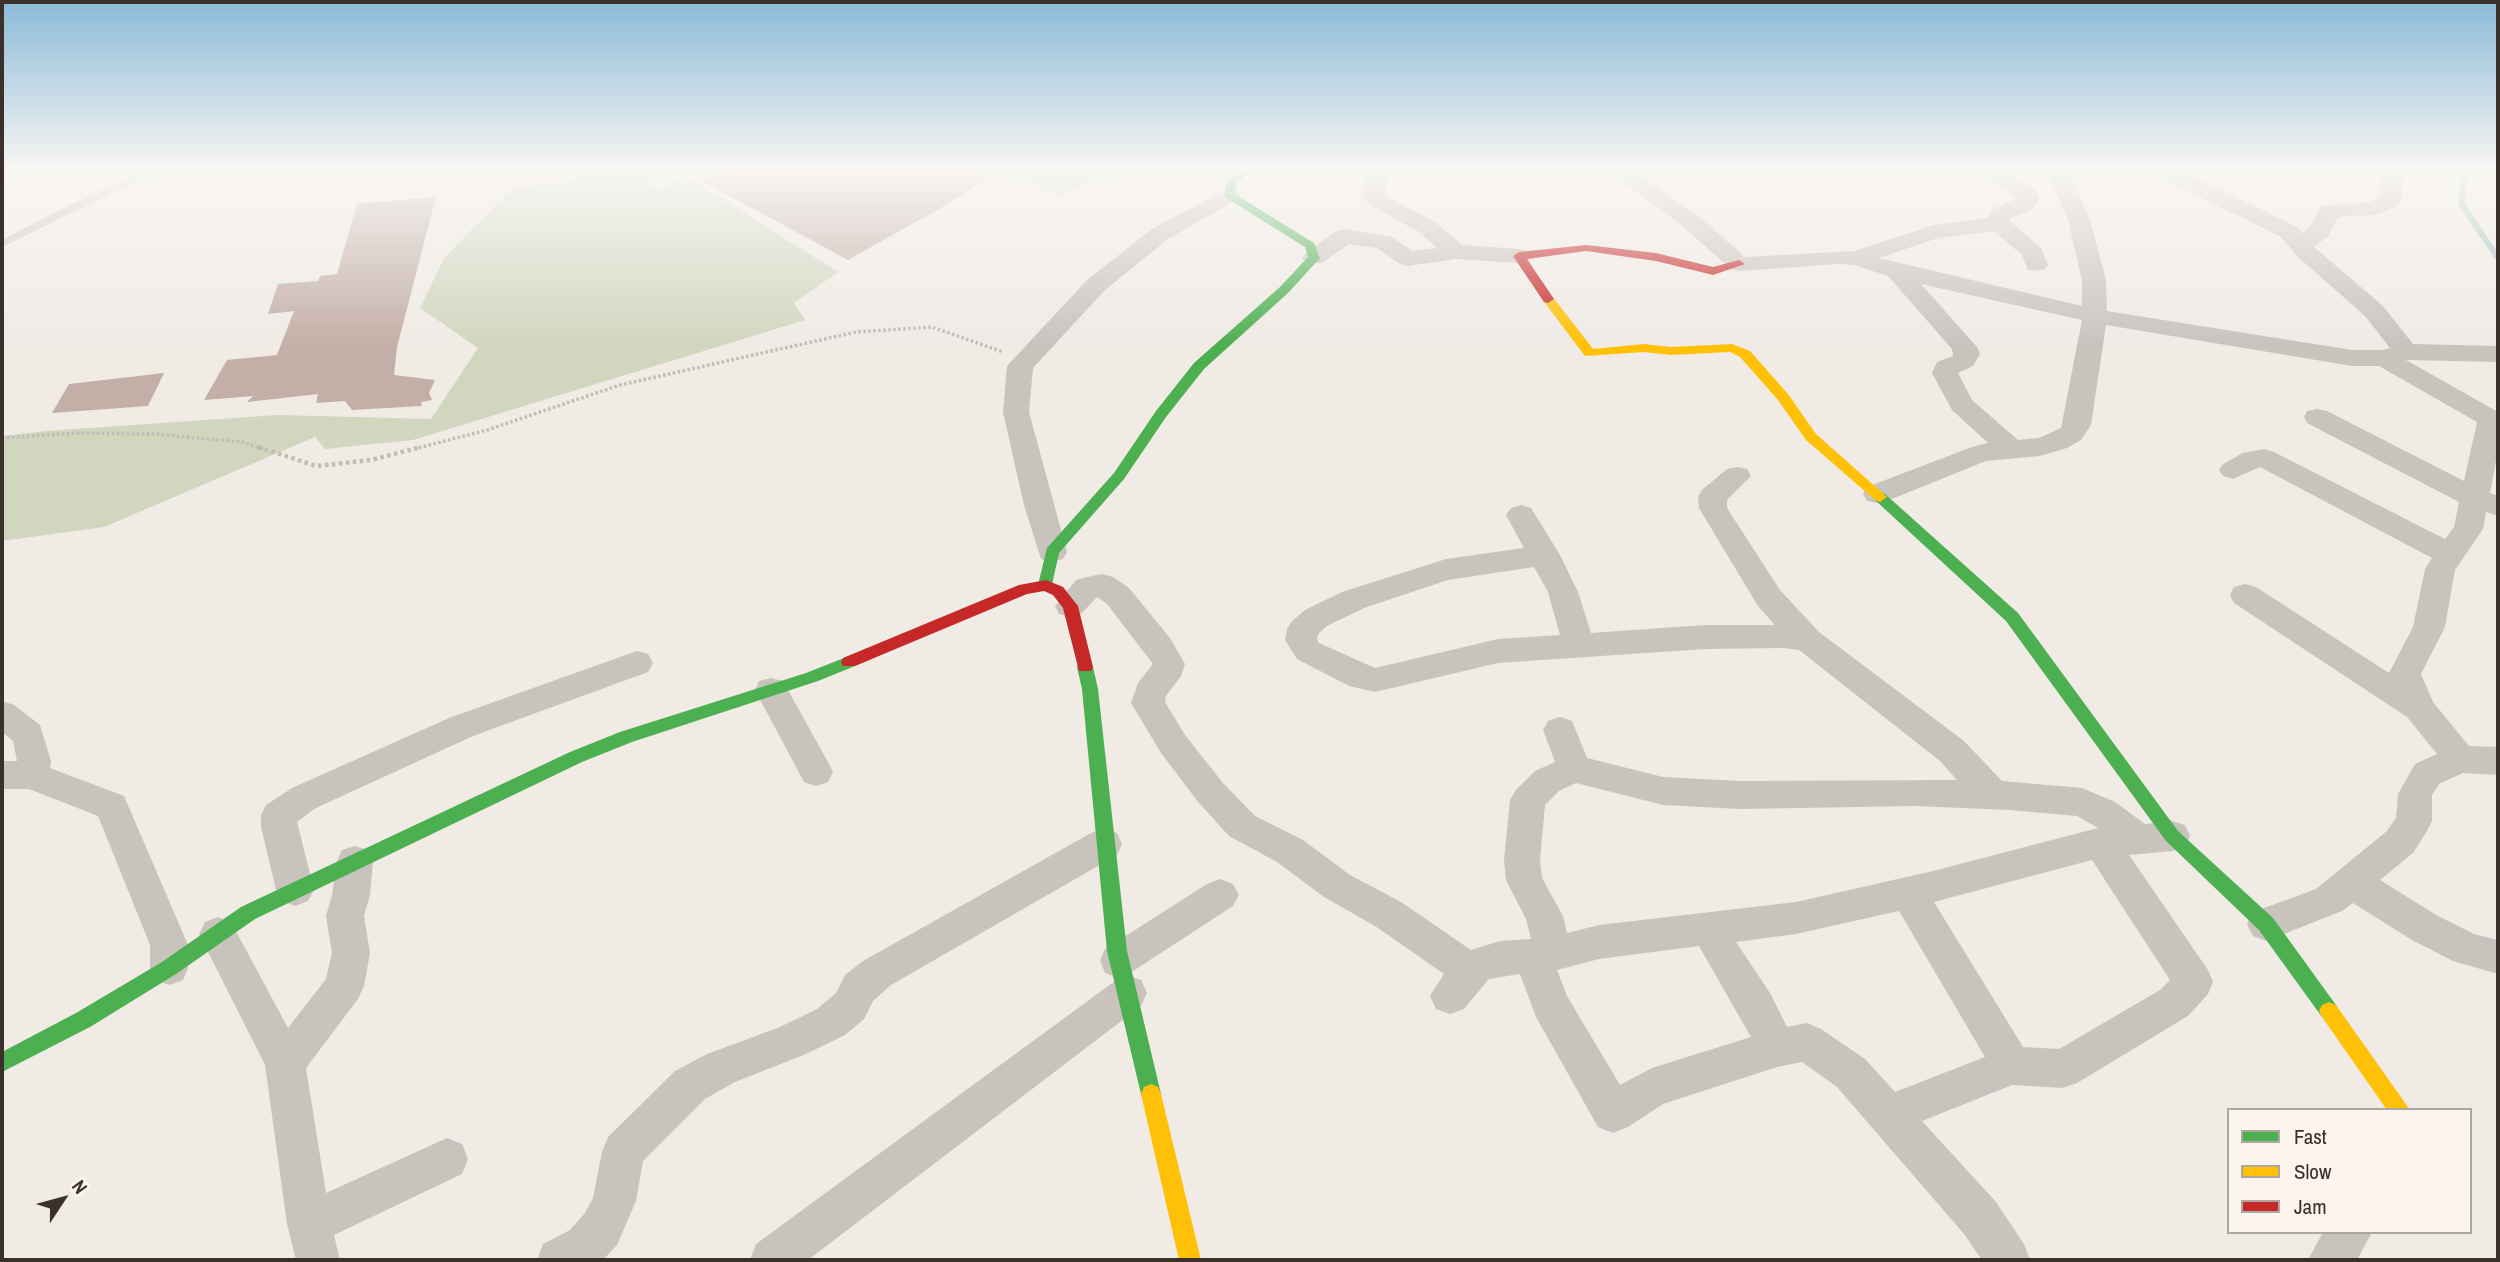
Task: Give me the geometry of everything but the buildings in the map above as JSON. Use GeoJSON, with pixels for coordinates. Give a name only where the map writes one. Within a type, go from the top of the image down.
{"type":"FeatureCollection","features":[{"type":"Feature","properties":{"kind":"main road"},"geometry":{"type":"LineString","coordinates":[[1190,1260],[1123,977],[1104,844],[1090,689],[1058,595],[1052,552],[1119,476],[1161,414],[1199,366],[1284,290],[1314,258],[1310,246],[1280,227]]}},
{"type":"Feature","properties":{"kind":"main road"},"geometry":{"type":"LineString","coordinates":[[1739,264],[1713,271],[1656,257],[1586,248],[1519,256],[1539,288],[1590,354],[1644,348],[1671,351],[1732,348],[1745,354],[1783,397],[1811,437],[2012,617],[2155,838],[2266,925],[2399,1108]]}},
{"type":"Feature","properties":{"kind":"main road"},"geometry":{"type":"LineString","coordinates":[[2,1062],[83,1020],[169,968],[248,913],[576,757],[626,737],[811,677],[1024,589],[1058,595]]}},
{"type":"Feature","properties":{"kind":"street"},"geometry":{"type":"LineString","coordinates":[[1052,552],[1016,412],[1020,366],[1062,318],[1117,268],[1173,227]]}},
{"type":"Feature","properties":{"kind":"street"},"geometry":{"type":"LineString","coordinates":[[1426,227],[1456,252]]}},
{"type":"Feature","properties":{"kind":"street"},"geometry":{"type":"LineString","coordinates":[[1697,227],[1739,264],[1856,258],[1896,271],[2095,316],[2352,358],[2498,354]]}},
{"type":"Feature","properties":{"kind":"street"},"geometry":{"type":"LineString","coordinates":[[1856,258],[1934,232],[1971,227]]}},
{"type":"Feature","properties":{"kind":"street"},"geometry":{"type":"LineString","coordinates":[[2003,227],[2033,253],[2036,265]]}},
{"type":"Feature","properties":{"kind":"street"},"geometry":{"type":"LineString","coordinates":[[1877,494],[1982,453],[2040,447],[2071,434],[2077,425],[2095,316],[2094,280],[2081,227]]}},
{"type":"Feature","properties":{"kind":"street"},"geometry":{"type":"LineString","coordinates":[[2278,227],[2289,232],[2374,311],[2395,355],[2494,421],[2486,502],[2438,576],[2429,627],[2405,674],[2419,708],[2459,759]]}},
{"type":"Feature","properties":{"kind":"street"},"geometry":{"type":"LineString","coordinates":[[2301,246],[2322,227]]}},
{"type":"Feature","properties":{"kind":"street"},"geometry":{"type":"LineString","coordinates":[[1314,258],[1344,236],[1384,243],[1408,259],[1456,252],[1519,256]]}},
{"type":"Feature","properties":{"kind":"street"},"geometry":{"type":"LineString","coordinates":[[1896,271],[1964,347],[1967,354],[1964,361],[1946,368],[1945,373],[1961,404],[2010,448]]}},
{"type":"Feature","properties":{"kind":"street"},"geometry":{"type":"LineString","coordinates":[[2317,417],[2486,502]]}},
{"type":"Feature","properties":{"kind":"street"},"geometry":{"type":"LineString","coordinates":[[2233,470],[2253,458],[2264,458],[2451,555]]}},
{"type":"Feature","properties":{"kind":"street"},"geometry":{"type":"LineString","coordinates":[[1737,476],[1712,497],[1713,508],[1769,598],[1808,640],[1952,751],[1993,795]]}},
{"type":"Feature","properties":{"kind":"street"},"geometry":{"type":"LineString","coordinates":[[1521,515],[1563,592],[1579,646]]}},
{"type":"Feature","properties":{"kind":"street"},"geometry":{"type":"LineString","coordinates":[[1545,555],[1446,570],[1353,600],[1316,618],[1303,629],[1301,640],[1308,651],[1360,677],[1375,680],[1498,651],[1705,637],[1784,636],[1808,640]]}},
{"type":"Feature","properties":{"kind":"street"},"geometry":{"type":"LineString","coordinates":[[1058,595],[1102,585],[1118,596],[1159,646],[1169,664],[1165,677],[1150,692],[1148,703],[1181,754],[1211,793],[1242,825],[1290,851],[1338,886],[1388,914],[1460,984],[1476,965],[1500,958],[1538,956],[1599,942],[1796,918],[2100,844],[2155,838]]}},
{"type":"Feature","properties":{"kind":"street"},"geometry":{"type":"LineString","coordinates":[[2245,595],[2419,708]]}},
{"type":"Feature","properties":{"kind":"street"},"geometry":{"type":"LineString","coordinates":[[295,890],[279,827],[279,815],[287,809],[304,798],[461,727],[637,663]]}},
{"type":"Feature","properties":{"kind":"street"},"geometry":{"type":"LineString","coordinates":[[771,690],[816,772]]}},
{"type":"Feature","properties":{"kind":"street"},"geometry":{"type":"LineString","coordinates":[[2,714],[28,734],[34,761],[17,775]]}},
{"type":"Feature","properties":{"kind":"street"},"geometry":{"type":"LineString","coordinates":[[1560,730],[1574,769]]}},
{"type":"Feature","properties":{"kind":"street"},"geometry":{"type":"LineString","coordinates":[[2266,925],[2329,900],[2400,842],[2414,821],[2415,794],[2427,774],[2459,759],[2498,761]]}},
{"type":"Feature","properties":{"kind":"street"},"geometry":{"type":"LineString","coordinates":[[2008,1260],[1980,1218],[1851,1073],[1807,1042],[1777,1048],[1652,1088],[1613,1113],[1550,1004],[1538,956],[1550,939],[1544,916],[1524,880],[1522,860],[1528,800],[1547,781],[1574,769],[1676,792],[1740,796],[1915,792],[2082,802],[2155,838]]}},
{"type":"Feature","properties":{"kind":"street"},"geometry":{"type":"LineString","coordinates":[[17,775],[112,806],[169,945],[169,968]]}},
{"type":"Feature","properties":{"kind":"street"},"geometry":{"type":"LineString","coordinates":[[559,1260],[586,1246],[601,1229],[614,1201],[624,1152],[641,1131],[690,1085],[720,1068],[792,1041],[831,1022],[850,1006],[859,988],[877,973],[1104,844]]}},
{"type":"Feature","properties":{"kind":"street"},"geometry":{"type":"LineString","coordinates":[[1887,1115],[2012,1066],[2063,1069],[2174,1003],[2194,982],[2100,844]]}},
{"type":"Feature","properties":{"kind":"street"},"geometry":{"type":"LineString","coordinates":[[285,1063],[344,986],[351,953],[345,916],[351,895],[355,861]]}},
{"type":"Feature","properties":{"kind":"street"},"geometry":{"type":"LineString","coordinates":[[2351,882],[2425,928],[2467,948],[2498,957]]}},
{"type":"Feature","properties":{"kind":"street"},"geometry":{"type":"LineString","coordinates":[[1908,892],[2012,1066]]}},
{"type":"Feature","properties":{"kind":"street"},"geometry":{"type":"LineString","coordinates":[[772,1260],[1123,977],[1220,895]]}},
{"type":"Feature","properties":{"kind":"street"},"geometry":{"type":"LineString","coordinates":[[1710,930],[1724,960],[1756,1006],[1777,1048]]}},
{"type":"Feature","properties":{"kind":"street"},"geometry":{"type":"LineString","coordinates":[[218,934],[285,1063],[314,1242],[447,1159]]}},
{"type":"Feature","properties":{"kind":"street"},"geometry":{"type":"LineString","coordinates":[[2329,1260],[2348,1234]]}},
{"type":"Feature","properties":{"kind":"lane"},"geometry":{"type":"LineString","coordinates":[[2,237],[37,227]]}},
{"type":"Feature","properties":{"kind":"lane"},"geometry":{"type":"LineString","coordinates":[[2,244],[37,227]]}},
{"type":"Feature","properties":{"kind":"path"},"geometry":{"type":"LineString","coordinates":[[2,438],[76,433],[166,435],[242,442],[316,466],[371,460],[487,430],[620,385],[856,332],[932,327],[998,349],[1020,366]]}},
{"type":"Feature","properties":{"kind":"green space"},"geometry":{"type":"Polygon","coordinates":[[[474,227],[767,227],[838,272],[794,303],[805,320],[413,440],[325,449],[315,437],[104,527],[2,541],[2,436],[278,415],[431,419],[478,348],[420,308],[444,258],[474,227]]]}},
{"type":"Feature","properties":{"kind":"waterway"},"geometry":{"type":"LineString","coordinates":[[2477,227],[2498,258]]}},
{"type":"Feature","properties":{"kind":"traffic: fast"},"geometry":{"type":"LineString","coordinates":[[1046,585],[1052,552],[1119,476],[1161,414],[1199,366],[1284,290],[1314,258],[1310,245],[1281,227]]}},
{"type":"Feature","properties":{"kind":"traffic: fast"},"geometry":{"type":"LineString","coordinates":[[1880,497],[2012,617],[2172,836],[2266,924],[2329,1011]]}},
{"type":"Feature","properties":{"kind":"traffic: fast"},"geometry":{"type":"LineString","coordinates":[[2,1062],[83,1020],[169,968],[248,913],[576,757],[626,737],[812,677],[849,662]]}},
{"type":"Feature","properties":{"kind":"traffic: fast"},"geometry":{"type":"LineString","coordinates":[[1085,667],[1090,689],[1117,951],[1151,1094]]}},
{"type":"Feature","properties":{"kind":"traffic: slow"},"geometry":{"type":"LineString","coordinates":[[1548,299],[1590,353],[1644,348],[1671,351],[1732,348],[1745,354],[1783,397],[1811,437],[1880,497]]}},
{"type":"Feature","properties":{"kind":"traffic: slow"},"geometry":{"type":"LineString","coordinates":[[2329,1011],[2399,1108]]}},
{"type":"Feature","properties":{"kind":"traffic: slow"},"geometry":{"type":"LineString","coordinates":[[1151,1094],[1190,1260]]}},
{"type":"Feature","properties":{"kind":"traffic: jam"},"geometry":{"type":"LineString","coordinates":[[1548,299],[1519,256],[1586,248],[1656,257],[1713,271],[1739,264]]}},
{"type":"Feature","properties":{"kind":"traffic: jam"},"geometry":{"type":"LineString","coordinates":[[849,662],[1024,589],[1046,585],[1058,591],[1070,606],[1085,667]]}}]}
